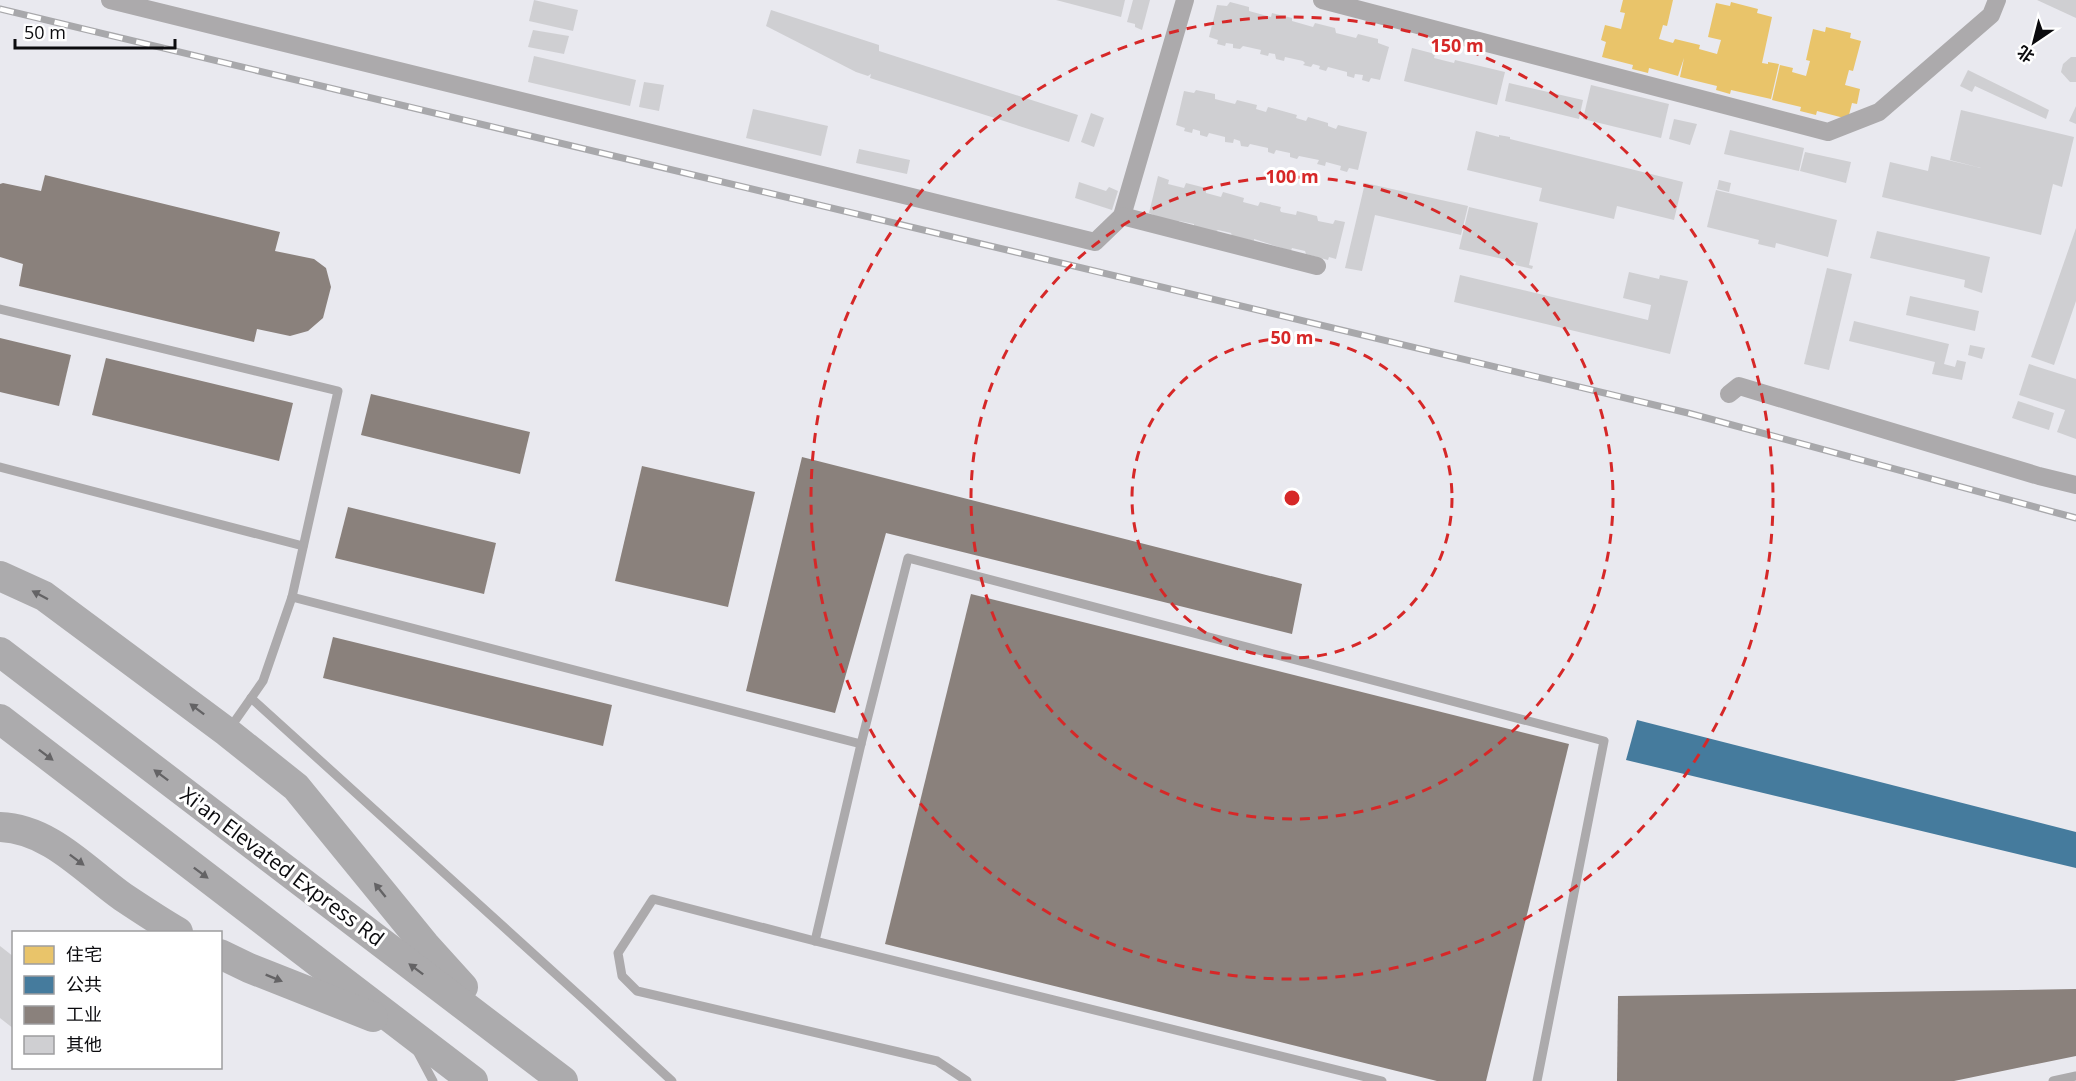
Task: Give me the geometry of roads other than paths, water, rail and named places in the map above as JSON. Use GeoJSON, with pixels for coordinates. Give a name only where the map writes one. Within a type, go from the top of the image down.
{"type":"FeatureCollection","features":[{"type":"Feature","properties":{"kind":"highway"},"geometry":{"type":"LineString","coordinates":[[0,576],[44,596],[227,732],[296,787],[425,945],[515,1044]]}},
{"type":"Feature","properties":{"kind":"highway","name":"Xi'an Elevated Express Rd"},"geometry":{"type":"LineString","coordinates":[[0,652],[563,1081]]}},
{"type":"Feature","properties":{"kind":"highway"},"geometry":{"type":"LineString","coordinates":[[0,719],[474,1081]]}},
{"type":"Feature","properties":{"kind":"highway"},"geometry":{"type":"LineString","coordinates":[[13,829],[71,855],[123,897],[175,931]]}},
{"type":"Feature","properties":{"kind":"highway"},"geometry":{"type":"LineString","coordinates":[[222,955],[315,995],[406,1030]]}},
{"type":"Feature","properties":{"kind":"street"},"geometry":{"type":"LineString","coordinates":[[110,0],[1095,242],[1122,216],[1185,0]]}},
{"type":"Feature","properties":{"kind":"street"},"geometry":{"type":"LineString","coordinates":[[1322,0],[1828,132],[1880,112],[1991,15],[1996,0]]}},
{"type":"Feature","properties":{"kind":"street"},"geometry":{"type":"LineString","coordinates":[[1122,216],[1317,266]]}},
{"type":"Feature","properties":{"kind":"street"},"geometry":{"type":"LineString","coordinates":[[1729,394],[1739,386],[2076,485]]}},
{"type":"Feature","properties":{"kind":"lane"},"geometry":{"type":"LineString","coordinates":[[0,309],[338,391],[292,597],[263,681],[227,732]]}},
{"type":"Feature","properties":{"kind":"lane"},"geometry":{"type":"LineString","coordinates":[[0,467],[303,546]]}},
{"type":"Feature","properties":{"kind":"lane"},"geometry":{"type":"LineString","coordinates":[[815,941],[908,558],[1604,741],[1537,1081]]}},
{"type":"Feature","properties":{"kind":"lane"},"geometry":{"type":"LineString","coordinates":[[292,597],[861,744]]}},
{"type":"Feature","properties":{"kind":"lane"},"geometry":{"type":"LineString","coordinates":[[251,698],[672,1081]]}},
{"type":"Feature","properties":{"kind":"lane"},"geometry":{"type":"LineString","coordinates":[[967,1081],[937,1060],[637,991],[622,976],[618,953],[653,899],[1382,1081]]}},
{"type":"Feature","properties":{"kind":"lane"},"geometry":{"type":"LineString","coordinates":[[406,1030],[433,1081]]}},
{"type":"Feature","properties":{"kind":"lane"},"geometry":{"type":"LineString","coordinates":[[2053,1081],[2076,1076]]}},
{"type":"Feature","properties":{"kind":"railway"},"geometry":{"type":"LineString","coordinates":[[0,9],[1688,413],[2076,518]]}}]}
